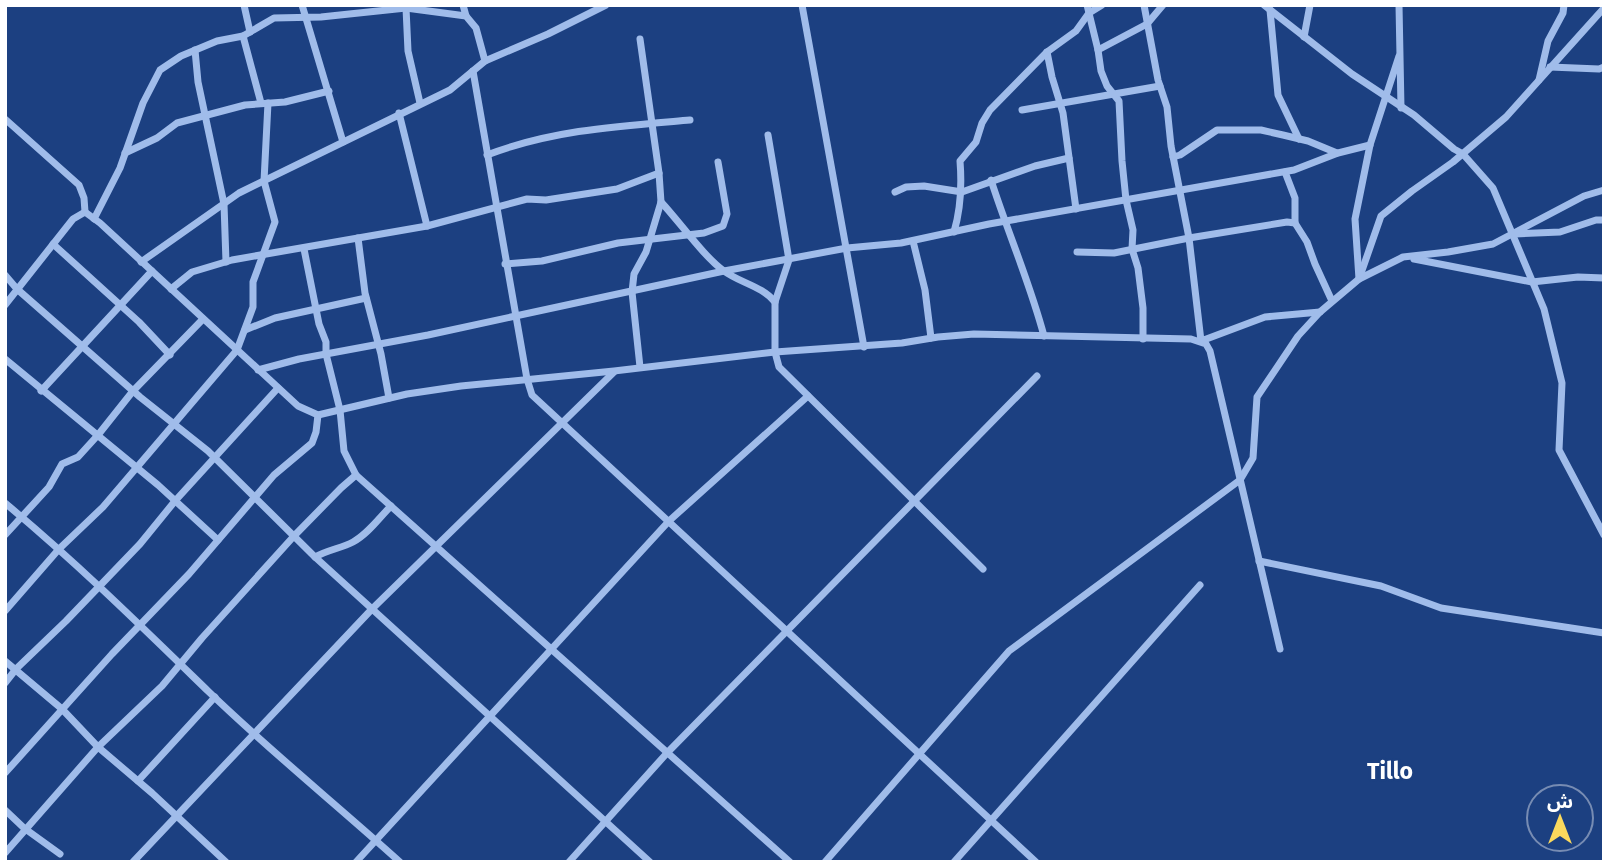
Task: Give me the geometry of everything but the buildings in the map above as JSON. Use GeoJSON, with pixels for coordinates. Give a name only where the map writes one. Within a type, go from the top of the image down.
{"type":"FeatureCollection","features":[{"type":"Feature","properties":{"kind":"street"},"geometry":{"type":"LineString","coordinates":[[244,5],[250,32]]}},
{"type":"Feature","properties":{"kind":"street"},"geometry":{"type":"LineString","coordinates":[[302,5],[343,142]]}},
{"type":"Feature","properties":{"kind":"street"},"geometry":{"type":"LineString","coordinates":[[463,5],[466,16],[476,28],[485,61]]}},
{"type":"Feature","properties":{"kind":"street"},"geometry":{"type":"LineString","coordinates":[[141,262],[239,193],[450,90],[485,61],[606,5]]}},
{"type":"Feature","properties":{"kind":"street"},"geometry":{"type":"LineString","coordinates":[[802,5],[864,347]]}},
{"type":"Feature","properties":{"kind":"street"},"geometry":{"type":"LineString","coordinates":[[954,232],[962,192],[960,161],[976,142],[982,123],[990,110],[1047,52],[1076,31],[1088,9],[1102,5]]}},
{"type":"Feature","properties":{"kind":"street"},"geometry":{"type":"LineString","coordinates":[[1144,5],[1160,86],[1167,107],[1173,157],[1189,238],[1201,341],[1210,351],[1280,649]]}},
{"type":"Feature","properties":{"kind":"street"},"geometry":{"type":"LineString","coordinates":[[1098,50],[1147,24],[1163,5]]}},
{"type":"Feature","properties":{"kind":"street"},"geometry":{"type":"LineString","coordinates":[[1304,37],[1310,5]]}},
{"type":"Feature","properties":{"kind":"street"},"geometry":{"type":"LineString","coordinates":[[1399,5],[1401,108]]}},
{"type":"Feature","properties":{"kind":"street"},"geometry":{"type":"LineString","coordinates":[[1538,84],[1548,41],[1563,13],[1564,5]]}},
{"type":"Feature","properties":{"kind":"street"},"geometry":{"type":"LineString","coordinates":[[406,8],[408,51],[420,103]]}},
{"type":"Feature","properties":{"kind":"street"},"geometry":{"type":"LineString","coordinates":[[94,219],[125,153],[143,103],[160,70],[181,55],[217,41],[243,36],[274,18],[406,8],[466,16]]}},
{"type":"Feature","properties":{"kind":"street"},"geometry":{"type":"LineString","coordinates":[[1267,8],[1401,108],[1414,114],[1463,154],[1493,188],[1544,309],[1562,383],[1559,450],[1604,535]]}},
{"type":"Feature","properties":{"kind":"street"},"geometry":{"type":"LineString","coordinates":[[1267,8],[1278,95],[1299,139]]}},
{"type":"Feature","properties":{"kind":"street"},"geometry":{"type":"LineString","coordinates":[[1359,279],[1381,216],[1463,154],[1506,117],[1604,8]]}},
{"type":"Feature","properties":{"kind":"street"},"geometry":{"type":"LineString","coordinates":[[1088,9],[1101,71],[1107,86],[1119,101],[1126,200],[1133,230],[1132,249],[1140,281],[1143,339]]}},
{"type":"Feature","properties":{"kind":"street"},"geometry":{"type":"LineString","coordinates":[[5,611],[59,549],[103,507],[237,350],[253,307],[253,282],[275,222],[264,181],[265,103],[243,36]]}},
{"type":"Feature","properties":{"kind":"street"},"geometry":{"type":"LineString","coordinates":[[640,40],[653,123],[661,202],[650,238],[634,274],[632,292],[640,368]]}},
{"type":"Feature","properties":{"kind":"street"},"geometry":{"type":"LineString","coordinates":[[195,50],[198,82],[224,204],[226,262]]}},
{"type":"Feature","properties":{"kind":"street"},"geometry":{"type":"LineString","coordinates":[[1047,52],[1060,103],[1076,209]]}},
{"type":"Feature","properties":{"kind":"street"},"geometry":{"type":"LineString","coordinates":[[1359,279],[1355,219],[1370,145],[1399,56]]}},
{"type":"Feature","properties":{"kind":"street"},"geometry":{"type":"LineString","coordinates":[[1550,67],[1602,69]]}},
{"type":"Feature","properties":{"kind":"street"},"geometry":{"type":"LineString","coordinates":[[473,71],[505,264],[532,395],[1037,862]]}},
{"type":"Feature","properties":{"kind":"street"},"geometry":{"type":"LineString","coordinates":[[1022,110],[1160,86]]}},
{"type":"Feature","properties":{"kind":"street"},"geometry":{"type":"LineString","coordinates":[[125,153],[157,138],[177,123],[245,105],[285,102],[329,91]]}},
{"type":"Feature","properties":{"kind":"street"},"geometry":{"type":"LineString","coordinates":[[399,113],[427,226]]}},
{"type":"Feature","properties":{"kind":"street"},"geometry":{"type":"LineString","coordinates":[[5,119],[79,185],[85,212],[298,406],[318,415],[424,391],[775,352],[864,347],[975,334],[1201,341],[1265,317],[1320,312]]}},
{"type":"Feature","properties":{"kind":"street"},"geometry":{"type":"LineString","coordinates":[[486,155],[511,145],[580,129],[690,120]]}},
{"type":"Feature","properties":{"kind":"street"},"geometry":{"type":"LineString","coordinates":[[1173,157],[1217,130],[1261,130],[1299,139],[1338,153]]}},
{"type":"Feature","properties":{"kind":"street"},"geometry":{"type":"LineString","coordinates":[[768,135],[789,260],[775,302],[775,352],[779,367],[983,569]]}},
{"type":"Feature","properties":{"kind":"street"},"geometry":{"type":"LineString","coordinates":[[258,370],[724,271],[847,248],[913,241],[1285,172],[1370,145]]}},
{"type":"Feature","properties":{"kind":"street"},"geometry":{"type":"LineString","coordinates":[[895,192],[906,187],[925,186],[962,192],[991,180],[1069,158]]}},
{"type":"Feature","properties":{"kind":"street"},"geometry":{"type":"LineString","coordinates":[[505,264],[542,261],[650,238],[704,233],[723,226],[727,214],[718,162]]}},
{"type":"Feature","properties":{"kind":"street"},"geometry":{"type":"LineString","coordinates":[[1285,172],[1295,198],[1295,223],[1307,242],[1332,301]]}},
{"type":"Feature","properties":{"kind":"street"},"geometry":{"type":"LineString","coordinates":[[171,289],[192,272],[226,262],[427,226],[527,199],[545,200],[617,189],[659,173]]}},
{"type":"Feature","properties":{"kind":"street"},"geometry":{"type":"LineString","coordinates":[[991,180],[1044,336]]}},
{"type":"Feature","properties":{"kind":"street"},"geometry":{"type":"LineString","coordinates":[[825,862],[1009,651],[1240,480],[1253,458],[1256,397],[1298,336],[1332,301],[1359,279],[1403,257],[1448,253],[1493,244],[1584,196],[1604,190]]}},
{"type":"Feature","properties":{"kind":"street"},"geometry":{"type":"LineString","coordinates":[[661,202],[724,271],[754,286],[775,302]]}},
{"type":"Feature","properties":{"kind":"street"},"geometry":{"type":"LineString","coordinates":[[5,305],[73,219],[85,212]]}},
{"type":"Feature","properties":{"kind":"street"},"geometry":{"type":"LineString","coordinates":[[1511,234],[1559,232],[1604,220]]}},
{"type":"Feature","properties":{"kind":"street"},"geometry":{"type":"LineString","coordinates":[[1077,252],[1114,253],[1189,238],[1287,222],[1295,223]]}},
{"type":"Feature","properties":{"kind":"street"},"geometry":{"type":"LineString","coordinates":[[358,238],[366,298],[389,398]]}},
{"type":"Feature","properties":{"kind":"street"},"geometry":{"type":"LineString","coordinates":[[913,241],[925,290],[931,338]]}},
{"type":"Feature","properties":{"kind":"street"},"geometry":{"type":"LineString","coordinates":[[53,244],[139,322],[170,355]]}},
{"type":"Feature","properties":{"kind":"street"},"geometry":{"type":"LineString","coordinates":[[304,249],[340,410],[344,451],[356,475],[790,862]]}},
{"type":"Feature","properties":{"kind":"street"},"geometry":{"type":"LineString","coordinates":[[1403,257],[1532,282],[1578,277],[1604,278]]}},
{"type":"Feature","properties":{"kind":"street"},"geometry":{"type":"LineString","coordinates":[[41,391],[152,271]]}},
{"type":"Feature","properties":{"kind":"street"},"geometry":{"type":"LineString","coordinates":[[5,275],[17,289],[133,391],[216,459],[315,557],[650,862]]}},
{"type":"Feature","properties":{"kind":"street"},"geometry":{"type":"LineString","coordinates":[[244,330],[275,318],[366,298]]}},
{"type":"Feature","properties":{"kind":"street"},"geometry":{"type":"LineString","coordinates":[[5,535],[50,487],[62,464],[78,457],[133,391],[204,319]]}},
{"type":"Feature","properties":{"kind":"street"},"geometry":{"type":"LineString","coordinates":[[5,359],[137,467],[218,540]]}},
{"type":"Feature","properties":{"kind":"street"},"geometry":{"type":"LineString","coordinates":[[133,862],[372,609],[614,372]]}},
{"type":"Feature","properties":{"kind":"street"},"geometry":{"type":"LineString","coordinates":[[569,862],[667,752],[1037,376]]}},
{"type":"Feature","properties":{"kind":"street"},"geometry":{"type":"LineString","coordinates":[[5,683],[140,544],[175,501],[278,388]]}},
{"type":"Feature","properties":{"kind":"street"},"geometry":{"type":"LineString","coordinates":[[356,862],[669,522],[808,396]]}},
{"type":"Feature","properties":{"kind":"street"},"geometry":{"type":"LineString","coordinates":[[5,773],[189,574],[274,475],[312,443],[318,415]]}},
{"type":"Feature","properties":{"kind":"street"},"geometry":{"type":"LineString","coordinates":[[5,853],[98,747],[162,686],[294,536],[356,475]]}},
{"type":"Feature","properties":{"kind":"street"},"geometry":{"type":"LineString","coordinates":[[5,503],[141,624],[215,698],[400,862]]}},
{"type":"Feature","properties":{"kind":"street"},"geometry":{"type":"LineString","coordinates":[[315,557],[332,548],[351,543],[366,532],[391,506]]}},
{"type":"Feature","properties":{"kind":"street"},"geometry":{"type":"LineString","coordinates":[[1259,561],[1381,586],[1441,608],[1604,633]]}},
{"type":"Feature","properties":{"kind":"street"},"geometry":{"type":"LineString","coordinates":[[954,862],[1200,585]]}},
{"type":"Feature","properties":{"kind":"street"},"geometry":{"type":"LineString","coordinates":[[5,661],[62,709],[98,747],[226,862]]}},
{"type":"Feature","properties":{"kind":"street"},"geometry":{"type":"LineString","coordinates":[[138,781],[215,698]]}},
{"type":"Feature","properties":{"kind":"street"},"geometry":{"type":"LineString","coordinates":[[5,810],[60,854]]}},
{"type":"Feature","properties":{"kind":"district","name":"Tillo"},"geometry":{"type":"Point","coordinates":[1390,771]}}]}
